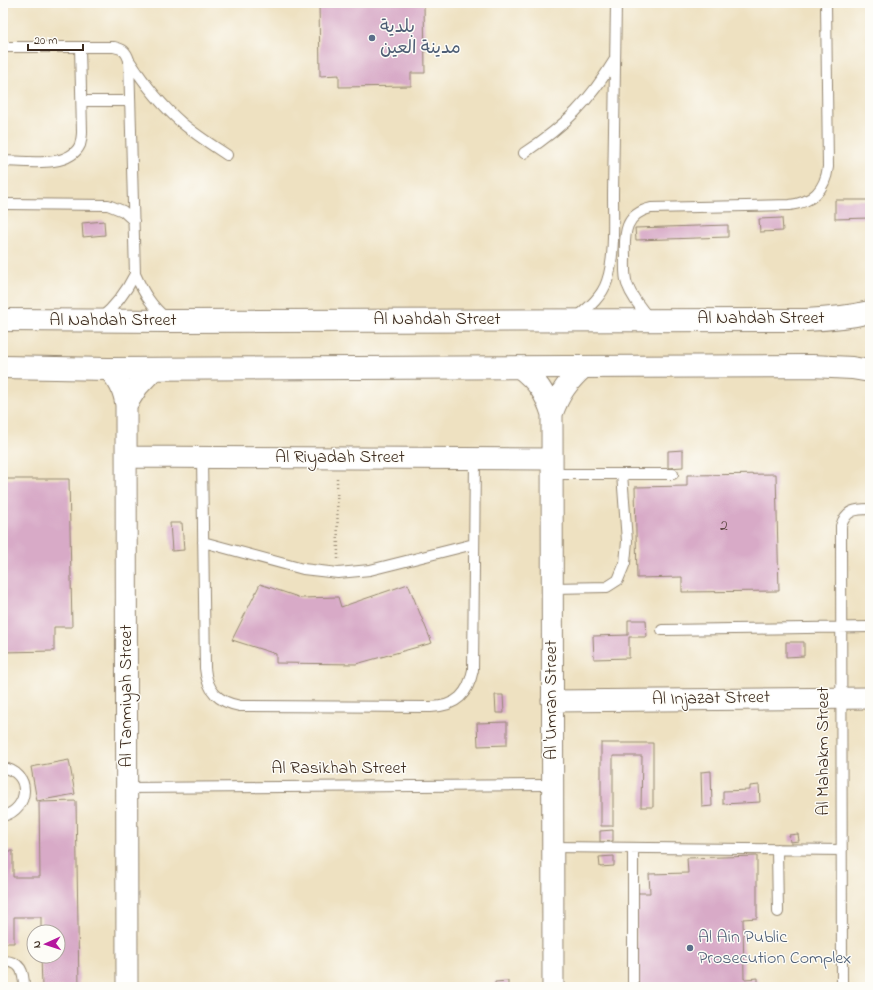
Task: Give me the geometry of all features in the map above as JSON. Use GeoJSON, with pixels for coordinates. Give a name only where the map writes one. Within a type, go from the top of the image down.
{"type":"FeatureCollection","features":[{"type":"Feature","properties":{"kind":"street","name":"Al Nahdah Street"},"geometry":{"type":"LineString","coordinates":[[3,320],[170,321],[829,319],[854,316],[870,312]]}},
{"type":"Feature","properties":{"kind":"street"},"geometry":{"type":"LineString","coordinates":[[3,327],[100,328],[122,321]]}},
{"type":"Feature","properties":{"kind":"street"},"geometry":{"type":"LineString","coordinates":[[3,367],[154,369],[812,366],[852,368],[870,371]]}},
{"type":"Feature","properties":{"kind":"street","name":"Al 'Umran Street"},"geometry":{"type":"LineString","coordinates":[[519,367],[531,376],[540,387],[548,400],[552,414],[553,987]]}},
{"type":"Feature","properties":{"kind":"street","name":"Al 'Umran Street"},"geometry":{"type":"LineString","coordinates":[[552,414],[557,400],[564,388],[573,376],[584,367]]}},
{"type":"Feature","properties":{"kind":"street","name":"Al Tanmiyah Street"},"geometry":{"type":"LineString","coordinates":[[108,369],[121,385],[125,395],[126,405],[128,987]]}},
{"type":"Feature","properties":{"kind":"street"},"geometry":{"type":"LineString","coordinates":[[126,405],[138,386],[154,369]]}},
{"type":"Feature","properties":{"kind":"street","name":"Al Riyadah Street"},"geometry":{"type":"LineString","coordinates":[[127,457],[475,458],[552,466]]}},
{"type":"Feature","properties":{"kind":"street","name":"Al Injazat Street"},"geometry":{"type":"LineString","coordinates":[[552,701],[870,698]]}},
{"type":"Feature","properties":{"kind":"lane"},"geometry":{"type":"LineString","coordinates":[[573,320],[593,302],[607,282],[611,269],[613,228],[616,3]]}},
{"type":"Feature","properties":{"kind":"lane"},"geometry":{"type":"LineString","coordinates":[[651,320],[633,298],[625,274],[625,234],[628,224],[634,216],[642,210],[662,207],[800,204],[817,194],[823,186],[827,176],[828,157],[826,3]]}},
{"type":"Feature","properties":{"kind":"lane"},"geometry":{"type":"LineString","coordinates":[[3,47],[114,47],[122,48],[127,53],[130,101],[135,274],[141,288],[149,300],[158,312],[170,321]]}},
{"type":"Feature","properties":{"kind":"lane"},"geometry":{"type":"LineString","coordinates":[[3,161],[48,162],[59,160],[71,155],[80,145],[82,132],[82,102],[80,47]]}},
{"type":"Feature","properties":{"kind":"lane"},"geometry":{"type":"LineString","coordinates":[[524,153],[566,122],[601,82],[615,59]]}},
{"type":"Feature","properties":{"kind":"lane"},"geometry":{"type":"LineString","coordinates":[[128,60],[162,104],[182,123],[227,155]]}},
{"type":"Feature","properties":{"kind":"lane"},"geometry":{"type":"LineString","coordinates":[[82,102],[130,101]]}},
{"type":"Feature","properties":{"kind":"lane"},"geometry":{"type":"LineString","coordinates":[[3,204],[108,205],[123,211],[134,222]]}},
{"type":"Feature","properties":{"kind":"lane"},"geometry":{"type":"LineString","coordinates":[[612,248],[624,248]]}},
{"type":"Feature","properties":{"kind":"lane"},"geometry":{"type":"LineString","coordinates":[[97,321],[119,300],[128,288],[135,274]]}},
{"type":"Feature","properties":{"kind":"lane"},"geometry":{"type":"LineString","coordinates":[[202,458],[206,678],[210,688],[219,698],[229,704],[240,706],[431,707],[441,707],[462,695],[470,683],[473,670],[475,458]]}},
{"type":"Feature","properties":{"kind":"lane"},"geometry":{"type":"LineString","coordinates":[[552,466],[622,474],[673,474]]}},
{"type":"Feature","properties":{"kind":"lane"},"geometry":{"type":"LineString","coordinates":[[552,588],[607,587],[618,580],[625,562],[627,541],[622,474]]}},
{"type":"Feature","properties":{"kind":"lane","name":"Al Mahakm Street"},"geometry":{"type":"LineString","coordinates":[[842,987],[841,526],[846,515],[856,509],[870,509]]}},
{"type":"Feature","properties":{"kind":"lane"},"geometry":{"type":"LineString","coordinates":[[204,542],[303,569],[338,573],[370,570],[474,544]]}},
{"type":"Feature","properties":{"kind":"lane"},"geometry":{"type":"LineString","coordinates":[[662,630],[870,627]]}},
{"type":"Feature","properties":{"kind":"lane"},"geometry":{"type":"LineString","coordinates":[[3,768],[12,771],[18,776],[22,782],[24,798],[16,811],[3,816]]}},
{"type":"Feature","properties":{"kind":"lane","name":"Al Rasikhah Street"},"geometry":{"type":"LineString","coordinates":[[127,788],[552,785]]}},
{"type":"Feature","properties":{"kind":"lane"},"geometry":{"type":"LineString","coordinates":[[552,847],[842,850]]}},
{"type":"Feature","properties":{"kind":"lane"},"geometry":{"type":"LineString","coordinates":[[633,848],[634,987]]}},
{"type":"Feature","properties":{"kind":"lane"},"geometry":{"type":"LineString","coordinates":[[777,849],[778,912]]}},
{"type":"Feature","properties":{"kind":"lane"},"geometry":{"type":"LineString","coordinates":[[3,961],[14,963],[21,968],[24,987]]}},
{"type":"Feature","properties":{"kind":"path"},"geometry":{"type":"LineString","coordinates":[[336,458],[338,573]]}},
{"type":"Feature","properties":{"kind":"building","name":"بلدية مدينة العين"},"geometry":{"type":"Polygon","coordinates":[[[319,3],[424,3],[425,73],[411,73],[411,86],[339,87],[339,75],[320,76],[319,3]]]}},
{"type":"Feature","properties":{"kind":"building"},"geometry":{"type":"Polygon","coordinates":[[[835,200],[870,200],[870,218],[835,219],[835,200]]]}},
{"type":"Feature","properties":{"kind":"building"},"geometry":{"type":"Polygon","coordinates":[[[782,218],[783,231],[760,232],[759,219],[782,218]]]}},
{"type":"Feature","properties":{"kind":"building"},"geometry":{"type":"Polygon","coordinates":[[[104,221],[105,235],[83,237],[82,223],[104,221]]]}},
{"type":"Feature","properties":{"kind":"building"},"geometry":{"type":"Polygon","coordinates":[[[728,225],[728,237],[636,240],[635,228],[728,225]]]}},
{"type":"Feature","properties":{"kind":"building"},"geometry":{"type":"Polygon","coordinates":[[[683,450],[683,467],[668,468],[668,451],[683,450]]]}},
{"type":"Feature","properties":{"kind":"building"},"geometry":{"type":"Polygon","coordinates":[[[776,474],[779,591],[682,592],[682,577],[637,578],[635,487],[687,486],[687,475],[776,474]]]}},
{"type":"Feature","properties":{"kind":"building"},"geometry":{"type":"Polygon","coordinates":[[[3,479],[69,479],[72,627],[54,627],[54,651],[3,652],[3,479]]]}},
{"type":"Feature","properties":{"kind":"building"},"geometry":{"type":"Polygon","coordinates":[[[170,523],[182,523],[184,550],[172,551],[170,523]]]}},
{"type":"Feature","properties":{"kind":"building"},"geometry":{"type":"Polygon","coordinates":[[[260,584],[301,598],[338,597],[341,607],[408,584],[432,643],[356,664],[276,663],[276,654],[232,640],[260,584]]]}},
{"type":"Feature","properties":{"kind":"building"},"geometry":{"type":"Polygon","coordinates":[[[628,620],[646,620],[647,637],[629,637],[629,658],[594,659],[593,636],[628,635],[628,620]]]}},
{"type":"Feature","properties":{"kind":"building"},"geometry":{"type":"Polygon","coordinates":[[[786,642],[804,642],[804,656],[786,657],[786,642]]]}},
{"type":"Feature","properties":{"kind":"building"},"geometry":{"type":"Polygon","coordinates":[[[495,695],[503,695],[504,713],[496,713],[495,695]]]}},
{"type":"Feature","properties":{"kind":"building"},"geometry":{"type":"Polygon","coordinates":[[[507,722],[507,745],[478,746],[477,723],[507,722]]]}},
{"type":"Feature","properties":{"kind":"building"},"geometry":{"type":"Polygon","coordinates":[[[601,743],[653,743],[653,807],[641,807],[642,756],[613,756],[613,826],[601,826],[601,743]]]}},
{"type":"Feature","properties":{"kind":"building"},"geometry":{"type":"Polygon","coordinates":[[[69,760],[75,794],[37,801],[31,767],[69,760]]]}},
{"type":"Feature","properties":{"kind":"building"},"geometry":{"type":"Polygon","coordinates":[[[711,771],[712,806],[702,807],[701,772],[711,771]]]}},
{"type":"Feature","properties":{"kind":"building"},"geometry":{"type":"Polygon","coordinates":[[[759,785],[760,802],[723,804],[723,791],[750,790],[750,786],[759,785]]]}},
{"type":"Feature","properties":{"kind":"building"},"geometry":{"type":"Polygon","coordinates":[[[76,801],[79,987],[42,987],[41,964],[66,964],[66,924],[41,924],[41,917],[14,917],[14,943],[3,943],[3,851],[13,851],[13,877],[40,877],[39,802],[76,801]]]}},
{"type":"Feature","properties":{"kind":"building"},"geometry":{"type":"Polygon","coordinates":[[[613,830],[613,841],[600,842],[600,831],[613,830]]]}},
{"type":"Feature","properties":{"kind":"building"},"geometry":{"type":"Polygon","coordinates":[[[798,834],[799,841],[790,842],[789,835],[798,834]]]}},
{"type":"Feature","properties":{"kind":"building"},"geometry":{"type":"Polygon","coordinates":[[[614,856],[614,866],[600,867],[599,857],[614,856]]]}},
{"type":"Feature","properties":{"kind":"building","name":"Al Ain Public Prosecution Complex"},"geometry":{"type":"Polygon","coordinates":[[[757,856],[757,918],[743,919],[744,979],[758,978],[758,987],[637,987],[636,893],[650,893],[649,874],[688,873],[687,858],[757,856]]]}},
{"type":"Feature","properties":{"kind":"building"},"geometry":{"type":"Polygon","coordinates":[[[508,981],[508,987],[495,987],[495,982],[508,981]]]}},
{"type":"Feature","properties":{"kind":"place","name":"بلدية مدينة العين"},"geometry":{"type":"Point","coordinates":[372,38]}},
{"type":"Feature","properties":{"kind":"place","name":"Al Ain Public Prosecution Complex"},"geometry":{"type":"Point","coordinates":[690,948]}}]}
